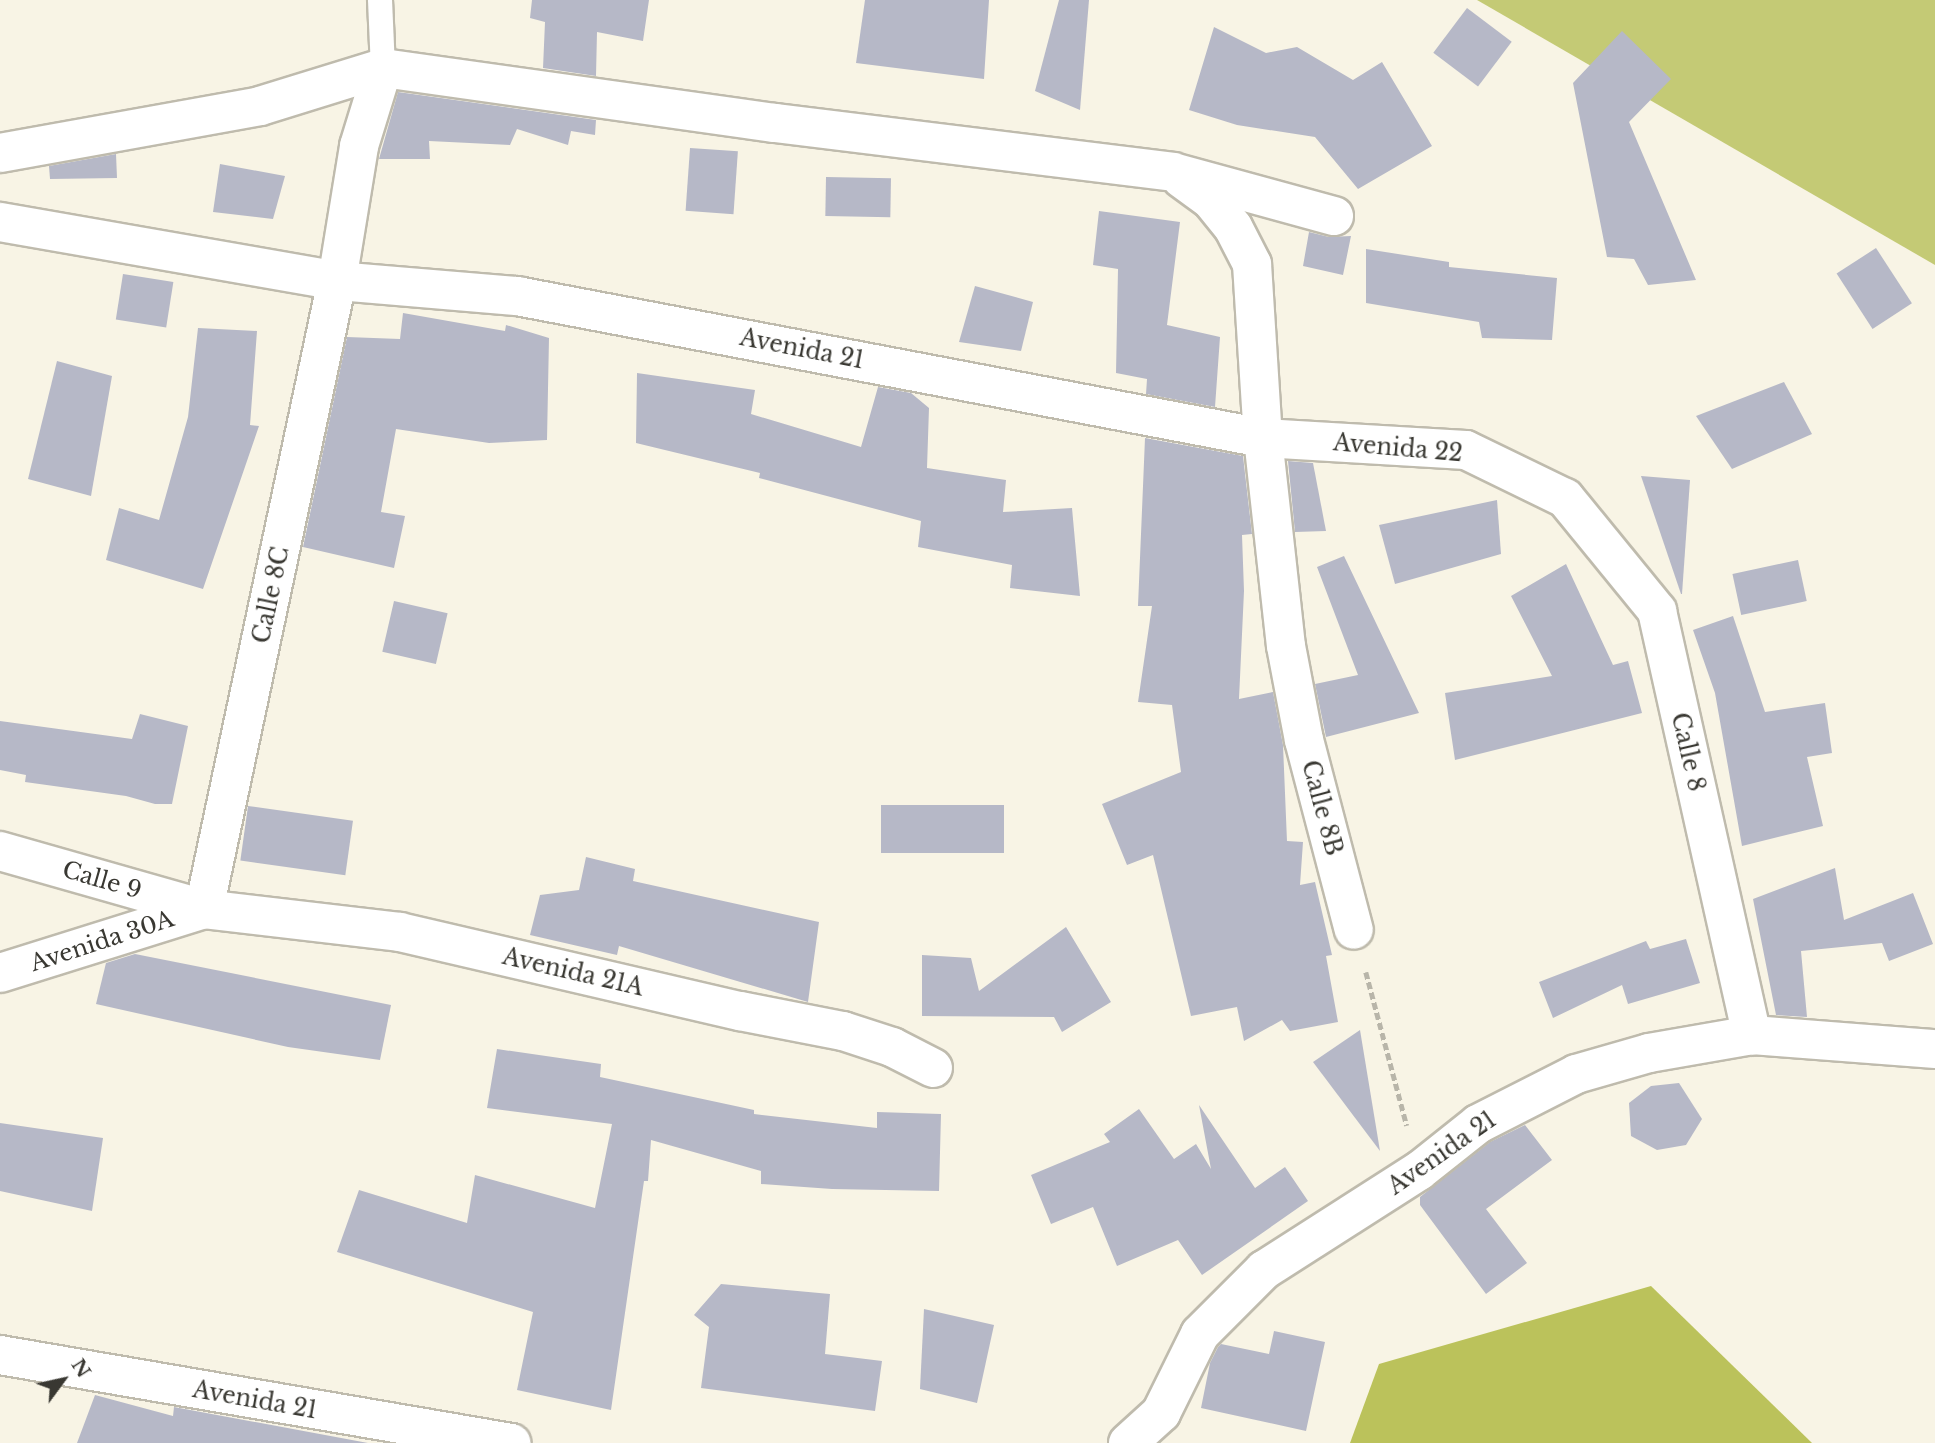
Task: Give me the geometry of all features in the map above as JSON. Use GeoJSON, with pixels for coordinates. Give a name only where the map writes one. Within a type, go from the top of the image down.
{"type":"FeatureCollection","features":[{"type":"Feature","properties":{"kind":"street"},"geometry":{"type":"LineString","coordinates":[[0,153],[260,106],[383,68],[775,123],[1173,172],[1334,216]]}},
{"type":"Feature","properties":{"kind":"street","name":"Calle 8C"},"geometry":{"type":"LineString","coordinates":[[204,909],[337,281],[359,146],[383,68]]}},
{"type":"Feature","properties":{"kind":"street","name":"Calle 8B"},"geometry":{"type":"LineString","coordinates":[[1173,172],[1211,200],[1233,227],[1252,264],[1264,438],[1289,660],[1304,740],[1354,930]]}},
{"type":"Feature","properties":{"kind":"street","name":"Avenida 21"},"geometry":{"type":"LineString","coordinates":[[0,222],[337,281],[517,296],[1264,438]]}},
{"type":"Feature","properties":{"kind":"street","name":"Avenida 22"},"geometry":{"type":"LineString","coordinates":[[1264,438],[1466,450],[1565,498]]}},
{"type":"Feature","properties":{"kind":"street","name":"Calle 8"},"geometry":{"type":"LineString","coordinates":[[1565,498],[1657,611],[1752,1035]]}},
{"type":"Feature","properties":{"kind":"street","name":"Calle 9"},"geometry":{"type":"LineString","coordinates":[[0,851],[204,909]]}},
{"type":"Feature","properties":{"kind":"street","name":"Avenida 30A"},"geometry":{"type":"LineString","coordinates":[[0,973],[204,909]]}},
{"type":"Feature","properties":{"kind":"street","name":"Avenida 21A"},"geometry":{"type":"LineString","coordinates":[[204,909],[400,932],[740,1011],[843,1031],[892,1047],[933,1068]]}},
{"type":"Feature","properties":{"kind":"street","name":"Avenida 21"},"geometry":{"type":"LineString","coordinates":[[1128,1443],[1161,1413],[1200,1334],[1264,1270],[1419,1171],[1478,1124],[1576,1073],[1649,1053],[1752,1035],[1935,1049]]}},
{"type":"Feature","properties":{"kind":"street","name":"Avenida 21"},"geometry":{"type":"LineString","coordinates":[[0,1355],[439,1437],[511,1443]]}},
{"type":"Feature","properties":{"kind":"lane"},"geometry":{"type":"LineString","coordinates":[[380,0],[383,68]]}},
{"type":"Feature","properties":{"kind":"path"},"geometry":{"type":"LineString","coordinates":[[1354,930],[1419,1171]]}},
{"type":"Feature","properties":{"kind":"green space"},"geometry":{"type":"Polygon","coordinates":[[[1477,0],[1935,0],[1935,265],[1477,0]]]}},
{"type":"Feature","properties":{"kind":"green space"},"geometry":{"type":"Polygon","coordinates":[[[1651,1286],[1812,1443],[1350,1443],[1379,1364],[1651,1286]]]}},
{"type":"Feature","properties":{"kind":"building"},"geometry":{"type":"Polygon","coordinates":[[[532,0],[649,0],[643,41],[597,32],[596,76],[543,68],[545,22],[530,18],[532,0]]]}},
{"type":"Feature","properties":{"kind":"building"},"geometry":{"type":"Polygon","coordinates":[[[865,0],[989,0],[984,79],[856,63],[865,0]]]}},
{"type":"Feature","properties":{"kind":"building"},"geometry":{"type":"Polygon","coordinates":[[[1059,0],[1089,0],[1080,110],[1035,91],[1059,0]]]}},
{"type":"Feature","properties":{"kind":"building"},"geometry":{"type":"Polygon","coordinates":[[[1467,8],[1512,42],[1478,86],[1433,53],[1467,8]]]}},
{"type":"Feature","properties":{"kind":"building"},"geometry":{"type":"Polygon","coordinates":[[[1214,27],[1266,53],[1297,47],[1353,80],[1382,62],[1432,146],[1358,189],[1315,137],[1237,125],[1189,110],[1214,27]]]}},
{"type":"Feature","properties":{"kind":"building"},"geometry":{"type":"Polygon","coordinates":[[[1622,31],[1671,79],[1629,122],[1696,280],[1648,285],[1634,259],[1607,257],[1573,83],[1622,31]]]}},
{"type":"Feature","properties":{"kind":"building"},"geometry":{"type":"Polygon","coordinates":[[[398,92],[596,120],[595,135],[571,131],[568,145],[517,129],[510,145],[429,141],[430,159],[379,159],[398,92]]]}},
{"type":"Feature","properties":{"kind":"building"},"geometry":{"type":"Polygon","coordinates":[[[690,148],[738,151],[733,214],[686,211],[690,148]]]}},
{"type":"Feature","properties":{"kind":"building"},"geometry":{"type":"Polygon","coordinates":[[[116,154],[117,178],[50,179],[49,166],[116,154]]]}},
{"type":"Feature","properties":{"kind":"building"},"geometry":{"type":"Polygon","coordinates":[[[220,164],[285,176],[273,219],[213,212],[220,164]]]}},
{"type":"Feature","properties":{"kind":"building"},"geometry":{"type":"Polygon","coordinates":[[[826,177],[891,178],[890,217],[825,216],[826,177]]]}},
{"type":"Feature","properties":{"kind":"building"},"geometry":{"type":"Polygon","coordinates":[[[1099,211],[1180,222],[1167,325],[1220,337],[1215,407],[1146,394],[1147,379],[1116,373],[1118,269],[1093,265],[1099,211]]]}},
{"type":"Feature","properties":{"kind":"building"},"geometry":{"type":"Polygon","coordinates":[[[1309,232],[1329,237],[1351,236],[1343,275],[1303,266],[1309,232]]]}},
{"type":"Feature","properties":{"kind":"building"},"geometry":{"type":"Polygon","coordinates":[[[1876,248],[1912,303],[1873,329],[1837,274],[1876,248]]]}},
{"type":"Feature","properties":{"kind":"building"},"geometry":{"type":"Polygon","coordinates":[[[1366,249],[1449,262],[1449,267],[1557,278],[1552,340],[1482,338],[1479,322],[1366,303],[1366,249]]]}},
{"type":"Feature","properties":{"kind":"building"},"geometry":{"type":"Polygon","coordinates":[[[123,274],[173,282],[166,327],[116,319],[123,274]]]}},
{"type":"Feature","properties":{"kind":"building"},"geometry":{"type":"Polygon","coordinates":[[[975,286],[1033,302],[1021,351],[959,342],[975,286]]]}},
{"type":"Feature","properties":{"kind":"building"},"geometry":{"type":"Polygon","coordinates":[[[403,313],[505,331],[506,325],[549,338],[547,440],[489,443],[396,429],[381,512],[405,516],[394,568],[303,547],[347,337],[400,339],[403,313]]]}},
{"type":"Feature","properties":{"kind":"building"},"geometry":{"type":"Polygon","coordinates":[[[198,328],[257,331],[250,425],[259,426],[203,589],[106,560],[119,508],[159,520],[188,417],[198,328]]]}},
{"type":"Feature","properties":{"kind":"building"},"geometry":{"type":"Polygon","coordinates":[[[57,361],[112,376],[91,496],[28,479],[57,361]]]}},
{"type":"Feature","properties":{"kind":"building"},"geometry":{"type":"Polygon","coordinates":[[[637,373],[755,390],[751,414],[861,447],[878,387],[911,393],[929,408],[927,468],[1006,480],[1003,512],[1072,508],[1080,596],[1010,588],[1012,565],[918,547],[921,521],[759,478],[760,473],[636,443],[637,373]]]}},
{"type":"Feature","properties":{"kind":"building"},"geometry":{"type":"Polygon","coordinates":[[[1784,382],[1812,434],[1732,469],[1696,416],[1784,382]]]}},
{"type":"Feature","properties":{"kind":"building"},"geometry":{"type":"Polygon","coordinates":[[[1145,438],[1243,456],[1252,534],[1242,535],[1244,591],[1239,699],[1273,692],[1283,745],[1287,841],[1303,842],[1300,885],[1315,882],[1332,955],[1326,956],[1338,1022],[1290,1031],[1282,1020],[1244,1041],[1237,1007],[1191,1016],[1153,855],[1127,865],[1102,804],[1181,772],[1172,705],[1138,702],[1152,606],[1138,606],[1145,438]]]}},
{"type":"Feature","properties":{"kind":"building"},"geometry":{"type":"Polygon","coordinates":[[[1288,461],[1313,463],[1326,531],[1295,532],[1288,461]]]}},
{"type":"Feature","properties":{"kind":"building"},"geometry":{"type":"Polygon","coordinates":[[[1641,476],[1690,480],[1682,594],[1681,594],[1641,476]]]}},
{"type":"Feature","properties":{"kind":"building"},"geometry":{"type":"Polygon","coordinates":[[[1497,500],[1501,554],[1395,584],[1379,525],[1497,500]]]}},
{"type":"Feature","properties":{"kind":"building"},"geometry":{"type":"Polygon","coordinates":[[[1344,556],[1419,713],[1326,737],[1315,684],[1358,675],[1317,567],[1344,556]]]}},
{"type":"Feature","properties":{"kind":"building"},"geometry":{"type":"Polygon","coordinates":[[[1798,560],[1807,601],[1741,615],[1732,574],[1798,560]]]}},
{"type":"Feature","properties":{"kind":"building"},"geometry":{"type":"Polygon","coordinates":[[[1566,564],[1613,665],[1628,661],[1642,713],[1455,760],[1445,693],[1552,676],[1511,596],[1566,564]]]}},
{"type":"Feature","properties":{"kind":"building"},"geometry":{"type":"Polygon","coordinates":[[[394,601],[448,613],[436,664],[382,652],[394,601]]]}},
{"type":"Feature","properties":{"kind":"building"},"geometry":{"type":"Polygon","coordinates":[[[1733,616],[1765,712],[1825,703],[1832,753],[1807,757],[1823,826],[1742,846],[1715,693],[1693,630],[1733,616]]]}},
{"type":"Feature","properties":{"kind":"building"},"geometry":{"type":"Polygon","coordinates":[[[140,714],[188,726],[172,804],[155,804],[126,796],[25,782],[26,775],[0,770],[0,721],[132,739],[140,714]]]}},
{"type":"Feature","properties":{"kind":"building"},"geometry":{"type":"Polygon","coordinates":[[[881,805],[1004,805],[1004,853],[881,853],[881,805]]]}},
{"type":"Feature","properties":{"kind":"building"},"geometry":{"type":"Polygon","coordinates":[[[248,806],[353,821],[345,875],[240,860],[248,806]]]}},
{"type":"Feature","properties":{"kind":"building"},"geometry":{"type":"Polygon","coordinates":[[[586,857],[635,869],[633,881],[819,922],[808,1002],[619,946],[617,955],[530,935],[540,895],[579,890],[586,857]]]}},
{"type":"Feature","properties":{"kind":"building"},"geometry":{"type":"Polygon","coordinates":[[[1835,868],[1844,920],[1913,893],[1933,944],[1889,961],[1882,943],[1801,951],[1807,1017],[1776,1015],[1753,899],[1835,868]]]}},
{"type":"Feature","properties":{"kind":"building"},"geometry":{"type":"Polygon","coordinates":[[[1066,927],[1111,1002],[1062,1032],[1054,1017],[922,1016],[922,955],[971,958],[979,991],[1066,927]]]}},
{"type":"Feature","properties":{"kind":"building"},"geometry":{"type":"Polygon","coordinates":[[[1686,939],[1700,983],[1628,1004],[1622,985],[1553,1018],[1539,982],[1646,941],[1650,949],[1686,939]]]}},
{"type":"Feature","properties":{"kind":"building"},"geometry":{"type":"Polygon","coordinates":[[[135,954],[391,1005],[380,1060],[288,1047],[96,1004],[106,963],[135,954]]]}},
{"type":"Feature","properties":{"kind":"building"},"geometry":{"type":"Polygon","coordinates":[[[1360,1030],[1380,1151],[1313,1062],[1360,1030]]]}},
{"type":"Feature","properties":{"kind":"building"},"geometry":{"type":"Polygon","coordinates":[[[497,1049],[601,1064],[600,1077],[754,1110],[754,1114],[877,1128],[877,1112],[941,1114],[939,1191],[832,1189],[761,1184],[761,1171],[651,1140],[648,1181],[644,1181],[611,1410],[517,1390],[533,1312],[337,1252],[359,1190],[467,1223],[475,1175],[595,1208],[612,1124],[487,1108],[497,1049]]]}},
{"type":"Feature","properties":{"kind":"building"},"geometry":{"type":"Polygon","coordinates":[[[1679,1083],[1702,1119],[1686,1145],[1657,1150],[1631,1136],[1629,1103],[1651,1086],[1679,1083]]]}},
{"type":"Feature","properties":{"kind":"building"},"geometry":{"type":"Polygon","coordinates":[[[1199,1105],[1255,1188],[1285,1167],[1308,1201],[1202,1275],[1178,1240],[1117,1266],[1093,1207],[1051,1224],[1031,1175],[1110,1142],[1104,1134],[1139,1109],[1174,1159],[1196,1144],[1211,1169],[1199,1105]]]}},
{"type":"Feature","properties":{"kind":"building"},"geometry":{"type":"Polygon","coordinates":[[[0,1123],[103,1138],[92,1211],[0,1191],[0,1123]]]}},
{"type":"Feature","properties":{"kind":"building"},"geometry":{"type":"Polygon","coordinates":[[[1525,1125],[1552,1160],[1486,1209],[1527,1263],[1486,1294],[1420,1205],[1420,1197],[1490,1142],[1525,1125]]]}},
{"type":"Feature","properties":{"kind":"building"},"geometry":{"type":"Polygon","coordinates":[[[721,1284],[830,1294],[825,1354],[882,1361],[875,1411],[701,1388],[709,1327],[694,1315],[721,1284]]]}},
{"type":"Feature","properties":{"kind":"building"},"geometry":{"type":"Polygon","coordinates":[[[924,1309],[994,1325],[977,1403],[920,1389],[924,1309]]]}},
{"type":"Feature","properties":{"kind":"building"},"geometry":{"type":"Polygon","coordinates":[[[1274,1331],[1325,1342],[1306,1431],[1201,1408],[1210,1363],[1218,1347],[1221,1344],[1269,1354],[1274,1331]]]}},
{"type":"Feature","properties":{"kind":"building"},"geometry":{"type":"Polygon","coordinates":[[[95,1395],[173,1416],[174,1407],[368,1443],[77,1443],[95,1395]]]}}]}
